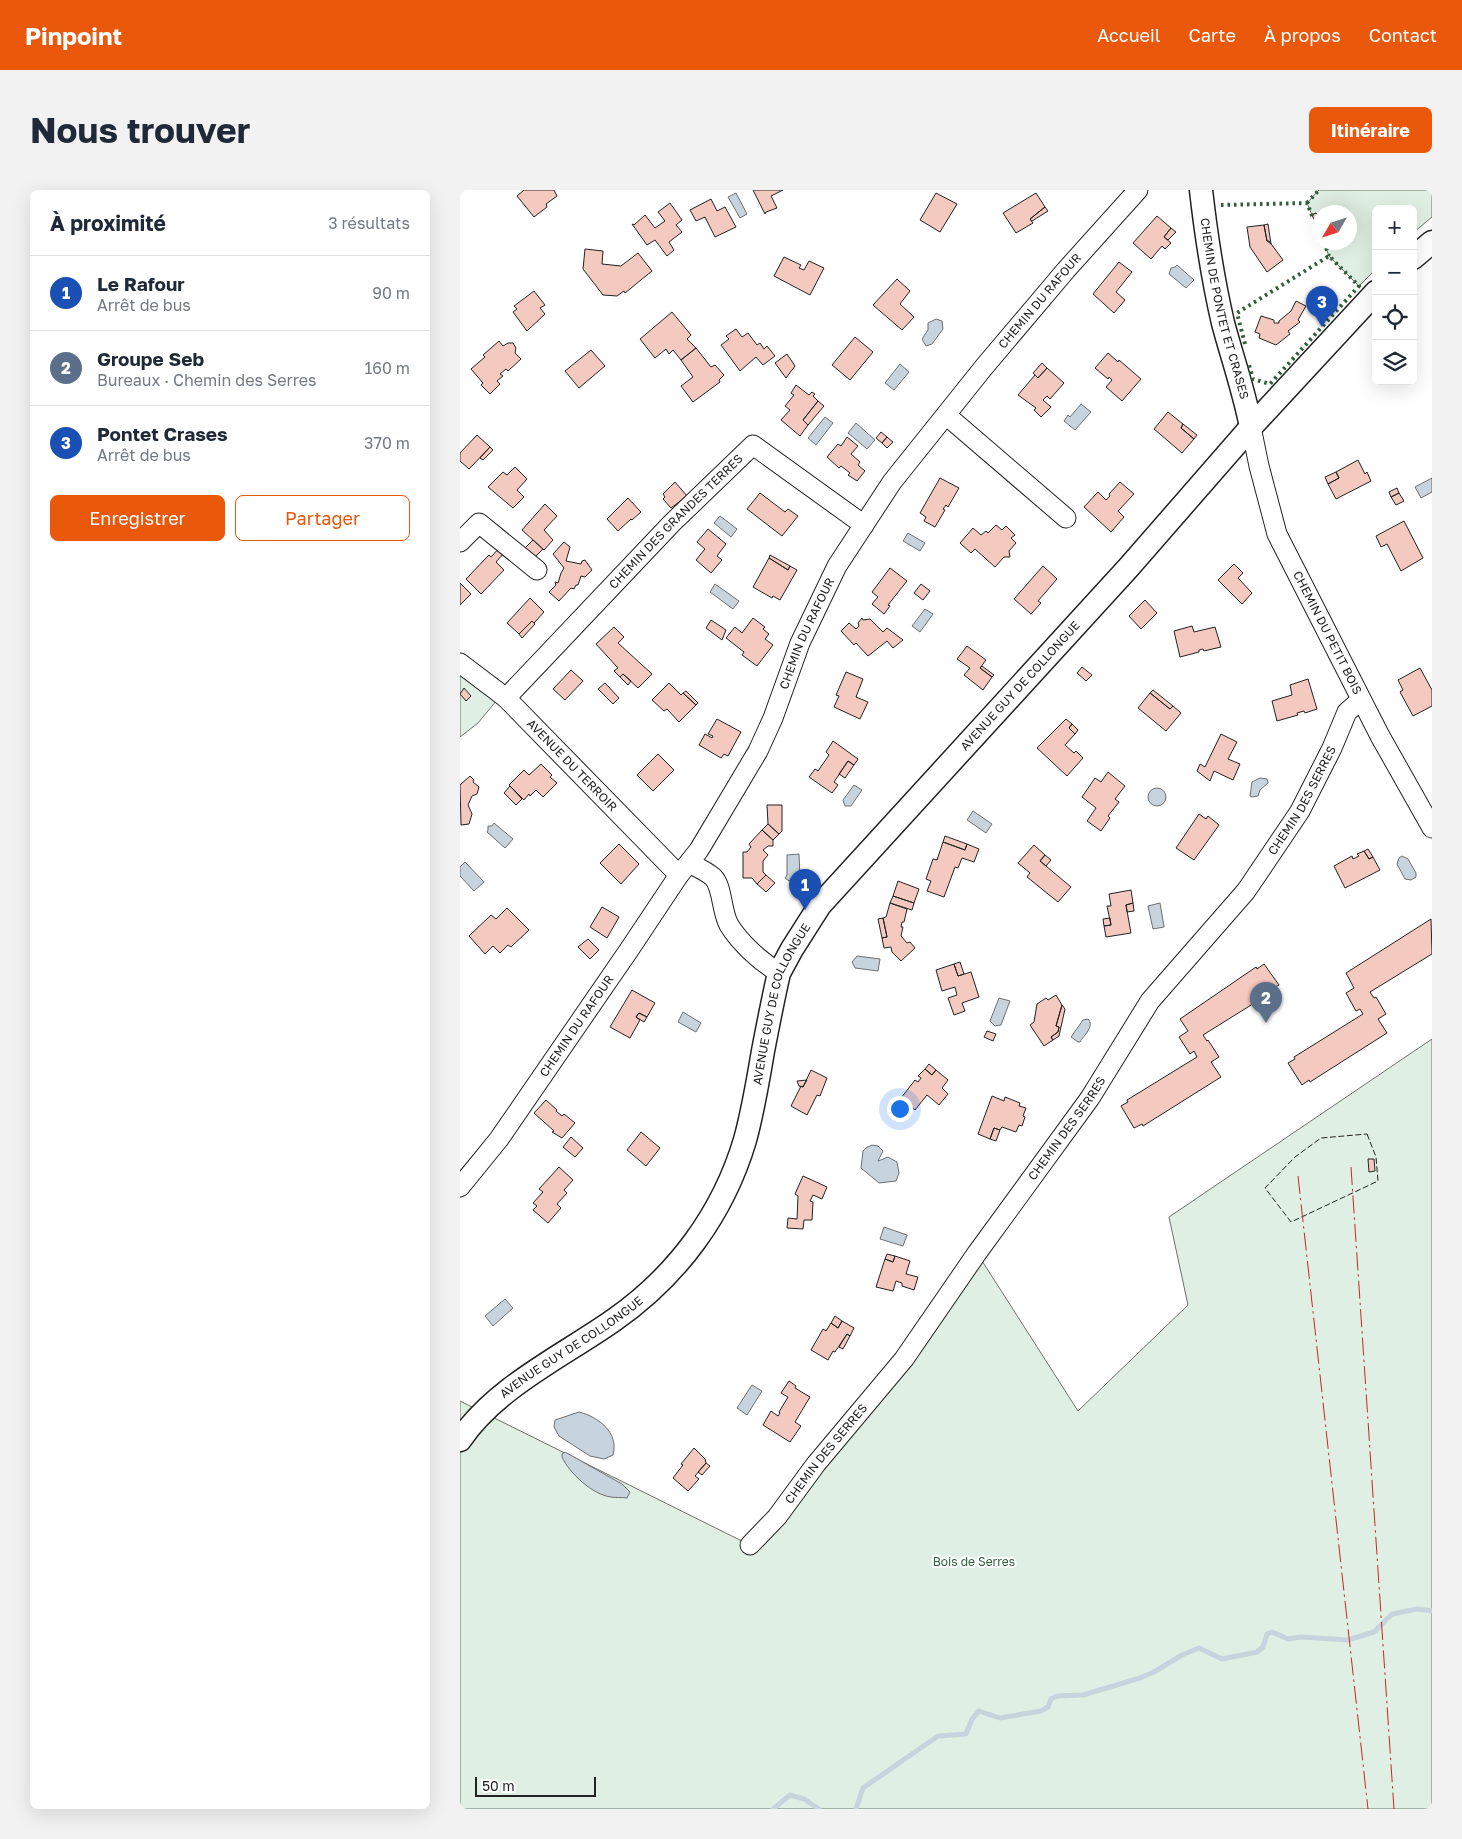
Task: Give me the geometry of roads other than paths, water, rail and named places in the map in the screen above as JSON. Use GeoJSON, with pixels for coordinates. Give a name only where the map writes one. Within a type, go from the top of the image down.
{"type":"FeatureCollection","features":[{"type":"Feature","properties":{"kind":"main road","name":"CHEMIN DE PONTET ET CRASES"},"geometry":{"type":"LineString","coordinates":[[1201,190],[1205,226],[1223,321],[1245,397],[1251,427]]}},
{"type":"Feature","properties":{"kind":"main road"},"geometry":{"type":"LineString","coordinates":[[1417,255],[1432,242]]}},
{"type":"Feature","properties":{"kind":"main road","name":"AVENUE GUY DE COLLONGUE"},"geometry":{"type":"LineString","coordinates":[[460,1440],[482,1414],[499,1398],[564,1352],[615,1320],[667,1276],[705,1227],[732,1174],[745,1141],[779,973],[820,906],[1128,567],[1171,504],[1202,466],[1225,444],[1251,427],[1373,295]]}},
{"type":"Feature","properties":{"kind":"street","name":"CHEMIN DU RAFOUR"},"geometry":{"type":"LineString","coordinates":[[460,1188],[499,1139],[629,950],[684,869],[758,751],[773,718],[800,643],[837,566],[892,482],[1060,277],[1138,190]]}},
{"type":"Feature","properties":{"kind":"street"},"geometry":{"type":"LineString","coordinates":[[946,415],[1066,518]]}},
{"type":"Feature","properties":{"kind":"street","name":"CHEMIN DU PETIT BOIS"},"geometry":{"type":"LineString","coordinates":[[1251,427],[1277,534],[1361,700],[1432,828]]}},
{"type":"Feature","properties":{"kind":"street","name":"CHEMIN DES GRANDES TERRES"},"geometry":{"type":"LineString","coordinates":[[506,698],[672,523],[752,445],[864,525]]}},
{"type":"Feature","properties":{"kind":"street"},"geometry":{"type":"LineString","coordinates":[[460,542],[478,523],[537,570]]}},
{"type":"Feature","properties":{"kind":"street","name":"AVENUE DU TERROIR"},"geometry":{"type":"LineString","coordinates":[[460,663],[506,698],[684,869]]}},
{"type":"Feature","properties":{"kind":"street","name":"CHEMIN DES SERRES"},"geometry":{"type":"LineString","coordinates":[[750,1546],[777,1517],[816,1464],[904,1359],[977,1253],[1090,1098],[1150,1001],[1246,891],[1300,811],[1332,748],[1344,718],[1361,700]]}},
{"type":"Feature","properties":{"kind":"street"},"geometry":{"type":"LineString","coordinates":[[684,869],[706,872],[715,878],[728,923],[738,938],[770,968],[779,973]]}},
{"type":"Feature","properties":{"kind":"waterway"},"geometry":{"type":"LineString","coordinates":[[856,1809],[863,1788],[938,1736],[966,1734],[972,1719],[979,1711],[1000,1718],[1041,1711],[1048,1707],[1051,1699],[1057,1696],[1083,1695],[1140,1678],[1199,1648],[1222,1659],[1257,1652],[1263,1647],[1267,1634],[1272,1632],[1288,1639],[1301,1637],[1348,1640],[1374,1632],[1392,1614],[1417,1609],[1432,1611]]}},
{"type":"Feature","properties":{"kind":"waterway"},"geometry":{"type":"LineString","coordinates":[[773,1809],[790,1795],[804,1799],[819,1809]]}},
{"type":"Feature","properties":{"kind":"place","name":"Pontet Crases"},"geometry":{"type":"Point","coordinates":[1322,327]}},
{"type":"Feature","properties":{"kind":"place","name":"Le Rafour"},"geometry":{"type":"Point","coordinates":[805,910]}},
{"type":"Feature","properties":{"kind":"place","name":"Groupe Seb"},"geometry":{"type":"Point","coordinates":[1266,1023]}},
{"type":"Feature","properties":{"kind":"park label","name":"Bois de Serres"},"geometry":{"type":"Point","coordinates":[974,1562]}}]}
